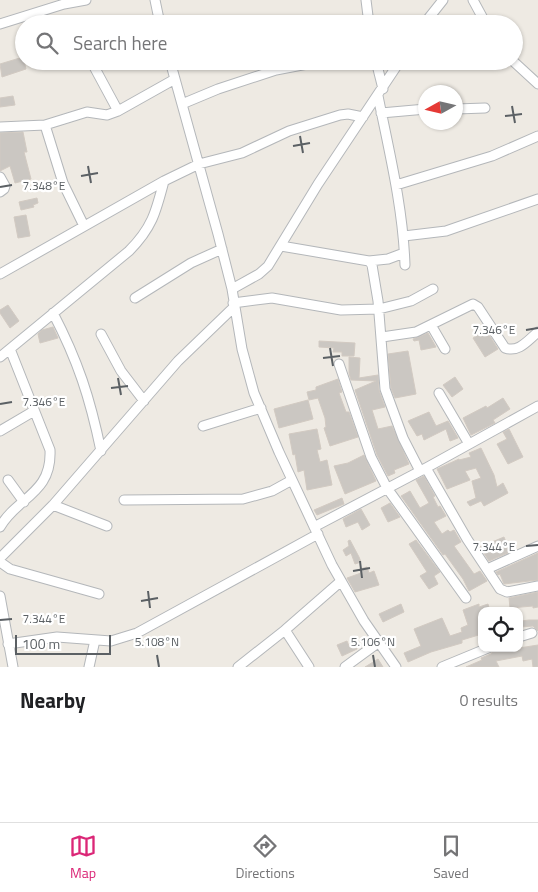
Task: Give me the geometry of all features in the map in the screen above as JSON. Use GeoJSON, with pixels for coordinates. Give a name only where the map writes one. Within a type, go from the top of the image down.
{"type":"FeatureCollection","features":[{"type":"Feature","properties":{"kind":"street"},"geometry":{"type":"LineString","coordinates":[[29,15],[64,4],[86,0]]}},
{"type":"Feature","properties":{"kind":"street"},"geometry":{"type":"LineString","coordinates":[[155,0],[158,15]]}},
{"type":"Feature","properties":{"kind":"street"},"geometry":{"type":"LineString","coordinates":[[366,0],[368,15]]}},
{"type":"Feature","properties":{"kind":"street"},"geometry":{"type":"LineString","coordinates":[[431,15],[443,0]]}},
{"type":"Feature","properties":{"kind":"street"},"geometry":{"type":"LineString","coordinates":[[473,0],[481,15]]}},
{"type":"Feature","properties":{"kind":"street"},"geometry":{"type":"LineString","coordinates":[[0,24],[15,19]]}},
{"type":"Feature","properties":{"kind":"street"},"geometry":{"type":"LineString","coordinates":[[95,70],[118,112]]}},
{"type":"Feature","properties":{"kind":"street"},"geometry":{"type":"LineString","coordinates":[[172,70],[232,289],[247,369],[261,408],[292,480],[340,582],[396,667]]}},
{"type":"Feature","properties":{"kind":"street"},"geometry":{"type":"LineString","coordinates":[[182,104],[218,89],[276,70]]}},
{"type":"Feature","properties":{"kind":"street"},"geometry":{"type":"LineString","coordinates":[[377,70],[381,113],[396,185],[404,236],[405,265]]}},
{"type":"Feature","properties":{"kind":"street"},"geometry":{"type":"LineString","coordinates":[[232,289],[259,274],[268,266],[318,184],[394,70]]}},
{"type":"Feature","properties":{"kind":"street"},"geometry":{"type":"LineString","coordinates":[[523,70],[538,84]]}},
{"type":"Feature","properties":{"kind":"street"},"geometry":{"type":"LineString","coordinates":[[0,127],[45,125],[87,112],[107,115],[118,112],[175,79]]}},
{"type":"Feature","properties":{"kind":"street"},"geometry":{"type":"LineString","coordinates":[[463,109],[485,108]]}},
{"type":"Feature","properties":{"kind":"street"},"geometry":{"type":"LineString","coordinates":[[381,113],[418,110]]}},
{"type":"Feature","properties":{"kind":"street"},"geometry":{"type":"LineString","coordinates":[[0,274],[164,181],[199,164],[242,152],[289,131],[340,115],[348,114],[363,117]]}},
{"type":"Feature","properties":{"kind":"street"},"geometry":{"type":"LineString","coordinates":[[45,125],[63,184],[84,226]]}},
{"type":"Feature","properties":{"kind":"street"},"geometry":{"type":"LineString","coordinates":[[396,185],[486,158],[538,136]]}},
{"type":"Feature","properties":{"kind":"street"},"geometry":{"type":"LineString","coordinates":[[0,177],[5,186],[0,192]]}},
{"type":"Feature","properties":{"kind":"street"},"geometry":{"type":"LineString","coordinates":[[0,357],[129,251],[141,239],[149,228],[157,209],[164,181]]}},
{"type":"Feature","properties":{"kind":"street"},"geometry":{"type":"LineString","coordinates":[[404,236],[446,231],[538,199]]}},
{"type":"Feature","properties":{"kind":"street"},"geometry":{"type":"LineString","coordinates":[[281,246],[369,261],[388,259],[404,254]]}},
{"type":"Feature","properties":{"kind":"street"},"geometry":{"type":"LineString","coordinates":[[135,298],[191,263],[222,249]]}},
{"type":"Feature","properties":{"kind":"street"},"geometry":{"type":"LineString","coordinates":[[369,261],[372,265],[379,309],[385,389],[400,429],[423,470],[503,591],[538,586]]}},
{"type":"Feature","properties":{"kind":"street"},"geometry":{"type":"LineString","coordinates":[[0,558],[53,505],[190,348],[234,305],[272,298],[341,310],[379,309],[411,301],[433,289]]}},
{"type":"Feature","properties":{"kind":"street"},"geometry":{"type":"LineString","coordinates":[[382,337],[416,332],[473,304],[478,307],[505,348],[511,350],[518,348],[538,332]]}},
{"type":"Feature","properties":{"kind":"street"},"geometry":{"type":"LineString","coordinates":[[53,313],[73,353],[85,386],[92,407],[101,450]]}},
{"type":"Feature","properties":{"kind":"street"},"geometry":{"type":"LineString","coordinates":[[431,325],[445,349]]}},
{"type":"Feature","properties":{"kind":"street"},"geometry":{"type":"LineString","coordinates":[[101,334],[121,371],[144,401]]}},
{"type":"Feature","properties":{"kind":"street"},"geometry":{"type":"LineString","coordinates":[[2,520],[41,485],[48,473],[50,462],[50,450],[10,349]]}},
{"type":"Feature","properties":{"kind":"street"},"geometry":{"type":"LineString","coordinates":[[339,364],[371,457],[388,488],[466,598]]}},
{"type":"Feature","properties":{"kind":"street"},"geometry":{"type":"LineString","coordinates":[[439,393],[469,444]]}},
{"type":"Feature","properties":{"kind":"street"},"geometry":{"type":"LineString","coordinates":[[8,644],[57,637],[111,641],[137,633],[388,488],[538,406]]}},
{"type":"Feature","properties":{"kind":"street"},"geometry":{"type":"LineString","coordinates":[[203,426],[261,408]]}},
{"type":"Feature","properties":{"kind":"street"},"geometry":{"type":"LineString","coordinates":[[0,430],[34,411]]}},
{"type":"Feature","properties":{"kind":"street"},"geometry":{"type":"LineString","coordinates":[[8,480],[24,502]]}},
{"type":"Feature","properties":{"kind":"street"},"geometry":{"type":"LineString","coordinates":[[124,500],[243,499],[272,491],[292,480]]}},
{"type":"Feature","properties":{"kind":"street"},"geometry":{"type":"LineString","coordinates":[[53,505],[107,526]]}},
{"type":"Feature","properties":{"kind":"street"},"geometry":{"type":"LineString","coordinates":[[487,569],[538,546]]}},
{"type":"Feature","properties":{"kind":"street"},"geometry":{"type":"LineString","coordinates":[[0,562],[10,569],[99,594]]}},
{"type":"Feature","properties":{"kind":"street"},"geometry":{"type":"LineString","coordinates":[[238,667],[286,630],[340,582]]}},
{"type":"Feature","properties":{"kind":"street"},"geometry":{"type":"LineString","coordinates":[[0,596],[13,667]]}},
{"type":"Feature","properties":{"kind":"street"},"geometry":{"type":"LineString","coordinates":[[286,630],[309,667]]}},
{"type":"Feature","properties":{"kind":"street"},"geometry":{"type":"LineString","coordinates":[[523,636],[532,633]]}},
{"type":"Feature","properties":{"kind":"street"},"geometry":{"type":"LineString","coordinates":[[89,667],[95,640]]}},
{"type":"Feature","properties":{"kind":"street"},"geometry":{"type":"LineString","coordinates":[[345,667],[379,642]]}},
{"type":"Feature","properties":{"kind":"street"},"geometry":{"type":"LineString","coordinates":[[442,667],[478,652]]}},
{"type":"Feature","properties":{"kind":"building"},"geometry":{"type":"Polygon","coordinates":[[[15,59],[15,70],[23,70],[2,77],[0,64],[15,59]]]}},
{"type":"Feature","properties":{"kind":"building"},"geometry":{"type":"Polygon","coordinates":[[[13,96],[15,105],[0,107],[0,98],[13,96]]]}},
{"type":"Feature","properties":{"kind":"building"},"geometry":{"type":"Polygon","coordinates":[[[23,132],[27,152],[24,152],[31,179],[15,183],[10,166],[0,171],[0,133],[23,132]]]}},
{"type":"Feature","properties":{"kind":"building"},"geometry":{"type":"Polygon","coordinates":[[[37,198],[38,203],[33,205],[34,207],[21,210],[19,202],[37,198]]]}},
{"type":"Feature","properties":{"kind":"building"},"geometry":{"type":"Polygon","coordinates":[[[26,215],[30,236],[18,238],[14,217],[26,215]]]}},
{"type":"Feature","properties":{"kind":"building"},"geometry":{"type":"Polygon","coordinates":[[[8,305],[19,321],[10,328],[0,313],[0,310],[8,305]]]}},
{"type":"Feature","properties":{"kind":"building"},"geometry":{"type":"Polygon","coordinates":[[[53,327],[58,338],[40,343],[38,334],[42,330],[53,327]]]}},
{"type":"Feature","properties":{"kind":"building"},"geometry":{"type":"Polygon","coordinates":[[[486,330],[498,349],[485,357],[473,338],[486,330]]]}},
{"type":"Feature","properties":{"kind":"building"},"geometry":{"type":"Polygon","coordinates":[[[428,333],[436,347],[421,350],[419,340],[414,341],[413,339],[428,333]]]}},
{"type":"Feature","properties":{"kind":"building"},"geometry":{"type":"Polygon","coordinates":[[[319,341],[355,343],[354,356],[342,356],[342,352],[333,352],[334,348],[319,347],[319,341]]]}},
{"type":"Feature","properties":{"kind":"building"},"geometry":{"type":"Polygon","coordinates":[[[408,351],[416,394],[395,398],[391,388],[388,354],[408,351]]]}},
{"type":"Feature","properties":{"kind":"building"},"geometry":{"type":"Polygon","coordinates":[[[349,357],[360,358],[359,378],[378,375],[379,390],[385,407],[372,410],[378,429],[392,426],[409,464],[394,470],[395,473],[388,476],[377,455],[355,390],[376,381],[351,380],[349,357]]]}},
{"type":"Feature","properties":{"kind":"building"},"geometry":{"type":"Polygon","coordinates":[[[455,377],[463,389],[452,397],[443,385],[455,377]]]}},
{"type":"Feature","properties":{"kind":"building"},"geometry":{"type":"Polygon","coordinates":[[[338,379],[342,392],[339,393],[346,412],[349,412],[358,437],[330,446],[324,428],[326,427],[325,418],[318,398],[309,400],[307,392],[316,390],[316,387],[338,379]]]}},
{"type":"Feature","properties":{"kind":"building"},"geometry":{"type":"Polygon","coordinates":[[[503,398],[510,409],[493,420],[495,423],[471,435],[463,418],[486,406],[487,408],[503,398]]]}},
{"type":"Feature","properties":{"kind":"building"},"geometry":{"type":"Polygon","coordinates":[[[308,400],[313,419],[279,428],[274,409],[308,400]]]}},
{"type":"Feature","properties":{"kind":"building"},"geometry":{"type":"Polygon","coordinates":[[[429,412],[436,426],[448,421],[458,438],[450,441],[446,429],[424,440],[422,434],[417,436],[408,421],[429,412]]]}},
{"type":"Feature","properties":{"kind":"building"},"geometry":{"type":"Polygon","coordinates":[[[317,429],[321,449],[317,450],[320,462],[327,460],[332,485],[307,490],[304,470],[298,472],[289,434],[317,429]]]}},
{"type":"Feature","properties":{"kind":"building"},"geometry":{"type":"Polygon","coordinates":[[[509,429],[523,457],[508,464],[497,444],[507,439],[503,432],[509,429]]]}},
{"type":"Feature","properties":{"kind":"building"},"geometry":{"type":"Polygon","coordinates":[[[481,448],[494,475],[497,487],[503,483],[508,493],[484,506],[481,501],[470,506],[467,502],[476,498],[472,481],[481,478],[476,468],[465,471],[470,480],[447,489],[437,469],[459,459],[471,457],[469,453],[481,448]]]}},
{"type":"Feature","properties":{"kind":"building"},"geometry":{"type":"Polygon","coordinates":[[[364,455],[376,481],[345,494],[334,466],[348,463],[364,455]]]}},
{"type":"Feature","properties":{"kind":"building"},"geometry":{"type":"Polygon","coordinates":[[[424,476],[435,496],[433,497],[438,507],[440,506],[446,516],[434,522],[442,534],[448,530],[450,532],[454,530],[461,542],[454,546],[474,574],[480,571],[487,581],[469,591],[463,579],[445,554],[443,555],[401,496],[410,491],[420,508],[429,503],[416,480],[424,476]]]}},
{"type":"Feature","properties":{"kind":"building"},"geometry":{"type":"Polygon","coordinates":[[[342,498],[344,504],[317,515],[314,510],[342,498]]]}},
{"type":"Feature","properties":{"kind":"building"},"geometry":{"type":"Polygon","coordinates":[[[390,503],[400,517],[388,522],[381,508],[390,503]]]}},
{"type":"Feature","properties":{"kind":"building"},"geometry":{"type":"Polygon","coordinates":[[[361,509],[370,525],[362,530],[358,522],[346,527],[343,519],[361,509]]]}},
{"type":"Feature","properties":{"kind":"building"},"geometry":{"type":"Polygon","coordinates":[[[504,537],[510,552],[489,561],[480,547],[504,537]]]}},
{"type":"Feature","properties":{"kind":"building"},"geometry":{"type":"Polygon","coordinates":[[[350,540],[361,562],[355,564],[351,553],[346,556],[343,550],[349,546],[348,541],[350,540]]]}},
{"type":"Feature","properties":{"kind":"building"},"geometry":{"type":"Polygon","coordinates":[[[416,540],[440,572],[434,576],[438,584],[429,589],[420,576],[427,572],[409,544],[416,540]]]}},
{"type":"Feature","properties":{"kind":"building"},"geometry":{"type":"Polygon","coordinates":[[[538,553],[538,580],[504,584],[500,574],[498,575],[496,572],[538,553]]]}},
{"type":"Feature","properties":{"kind":"building"},"geometry":{"type":"Polygon","coordinates":[[[367,567],[369,573],[374,571],[379,585],[355,592],[347,578],[361,573],[360,569],[367,567]]]}},
{"type":"Feature","properties":{"kind":"building"},"geometry":{"type":"Polygon","coordinates":[[[538,592],[538,607],[510,607],[509,598],[538,592]]]}},
{"type":"Feature","properties":{"kind":"building"},"geometry":{"type":"Polygon","coordinates":[[[401,604],[404,612],[383,622],[379,614],[401,604]]]}},
{"type":"Feature","properties":{"kind":"building"},"geometry":{"type":"Polygon","coordinates":[[[479,604],[478,635],[462,640],[462,643],[431,652],[408,662],[404,653],[421,646],[414,629],[442,618],[450,636],[462,632],[461,628],[468,625],[463,610],[479,604]]]}},
{"type":"Feature","properties":{"kind":"building"},"geometry":{"type":"Polygon","coordinates":[[[538,620],[538,631],[533,626],[523,627],[523,621],[538,620]]]}},
{"type":"Feature","properties":{"kind":"building"},"geometry":{"type":"Polygon","coordinates":[[[347,641],[349,646],[355,643],[357,649],[342,656],[337,645],[347,641]]]}},
{"type":"Feature","properties":{"kind":"building"},"geometry":{"type":"Polygon","coordinates":[[[538,645],[538,667],[533,667],[532,659],[523,661],[522,656],[496,661],[499,667],[466,667],[482,660],[481,658],[492,652],[523,652],[523,647],[538,645]]]}},
{"type":"Feature","properties":{"kind":"building"},"geometry":{"type":"Polygon","coordinates":[[[378,659],[383,667],[365,667],[378,659]]]}}]}
